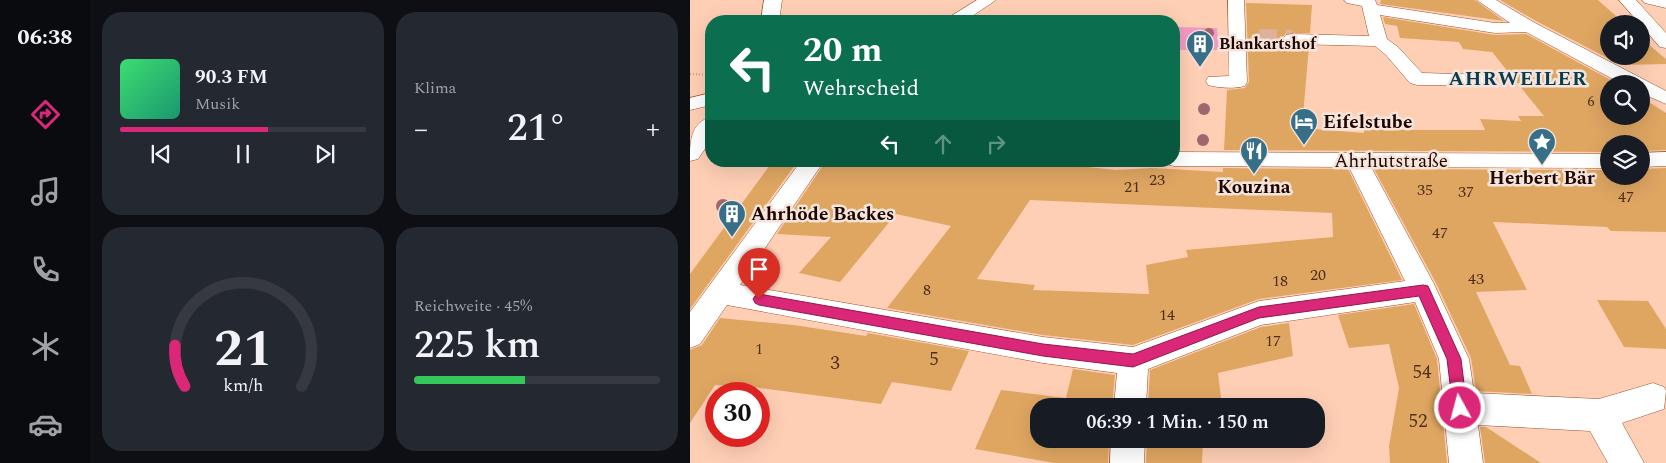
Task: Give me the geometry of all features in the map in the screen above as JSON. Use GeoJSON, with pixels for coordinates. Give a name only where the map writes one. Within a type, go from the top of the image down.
{"type":"FeatureCollection","features":[{"type":"Feature","properties":{"kind":"main road"},"geometry":{"type":"LineString","coordinates":[[771,15],[773,0]]}},
{"type":"Feature","properties":{"kind":"main road"},"geometry":{"type":"LineString","coordinates":[[690,153],[705,132]]}},
{"type":"Feature","properties":{"kind":"street"},"geometry":{"type":"LineString","coordinates":[[964,15],[988,0]]}},
{"type":"Feature","properties":{"kind":"street"},"geometry":{"type":"LineString","coordinates":[[1215,81],[1238,82],[1238,60],[1245,38],[1236,0]]}},
{"type":"Feature","properties":{"kind":"street"},"geometry":{"type":"LineString","coordinates":[[1352,0],[1369,3],[1379,41]]}},
{"type":"Feature","properties":{"kind":"street"},"geometry":{"type":"LineString","coordinates":[[1485,0],[1530,27],[1620,75]]}},
{"type":"Feature","properties":{"kind":"street"},"geometry":{"type":"LineString","coordinates":[[1627,0],[1666,43]]}},
{"type":"Feature","properties":{"kind":"street"},"geometry":{"type":"LineString","coordinates":[[1650,0],[1666,3]]}},
{"type":"Feature","properties":{"kind":"street"},"geometry":{"type":"LineString","coordinates":[[1372,14],[1495,28],[1530,27]]}},
{"type":"Feature","properties":{"kind":"street"},"geometry":{"type":"LineString","coordinates":[[1292,39],[1379,41],[1392,51],[1417,79],[1487,79]]}},
{"type":"Feature","properties":{"kind":"street"},"geometry":{"type":"LineString","coordinates":[[1650,90],[1666,98]]}},
{"type":"Feature","properties":{"kind":"street"},"geometry":{"type":"LineString","coordinates":[[690,104],[705,100]]}},
{"type":"Feature","properties":{"kind":"street","name":"Ahrhutstraße"},"geometry":{"type":"LineString","coordinates":[[1180,159],[1600,161]]}},
{"type":"Feature","properties":{"kind":"street"},"geometry":{"type":"LineString","coordinates":[[1650,160],[1666,159]]}},
{"type":"Feature","properties":{"kind":"street"},"geometry":{"type":"LineString","coordinates":[[1357,161],[1423,290],[1454,359],[1466,463]]}},
{"type":"Feature","properties":{"kind":"street"},"geometry":{"type":"LineString","coordinates":[[690,335],[809,167]]}},
{"type":"Feature","properties":{"kind":"street"},"geometry":{"type":"LineString","coordinates":[[721,292],[1043,350],[1133,361],[1259,313],[1423,290]]}},
{"type":"Feature","properties":{"kind":"street"},"geometry":{"type":"LineString","coordinates":[[1131,398],[1133,361]]}},
{"type":"Feature","properties":{"kind":"street"},"geometry":{"type":"LineString","coordinates":[[1460,408],[1599,415],[1653,398]]}},
{"type":"Feature","properties":{"kind":"street"},"geometry":{"type":"LineString","coordinates":[[1599,415],[1627,463]]}},
{"type":"Feature","properties":{"kind":"street"},"geometry":{"type":"LineString","coordinates":[[1127,463],[1128,448]]}},
{"type":"Feature","properties":{"kind":"path"},"geometry":{"type":"LineString","coordinates":[[690,74],[705,75]]}},
{"type":"Feature","properties":{"kind":"shaded area"},"geometry":{"type":"Polygon","coordinates":[[[1180,27],[1217,28],[1219,50],[1180,50],[1180,27]]]}},
{"type":"Feature","properties":{"kind":"building"},"geometry":{"type":"Polygon","coordinates":[[[1381,0],[1475,0],[1504,21],[1380,4],[1381,0]]]}},
{"type":"Feature","properties":{"kind":"building"},"geometry":{"type":"Polygon","coordinates":[[[1500,0],[1598,0],[1615,15],[1600,15],[1600,54],[1500,0]]]}},
{"type":"Feature","properties":{"kind":"building"},"geometry":{"type":"Polygon","coordinates":[[[1246,3],[1312,5],[1310,33],[1286,33],[1281,39],[1286,45],[1309,46],[1302,128],[1364,133],[1364,130],[1485,130],[1480,119],[1521,121],[1518,116],[1544,116],[1492,52],[1463,49],[1459,42],[1400,38],[1397,26],[1385,24],[1383,17],[1495,35],[1526,34],[1601,75],[1600,125],[1650,125],[1650,103],[1666,113],[1666,150],[1650,151],[1650,135],[1600,135],[1600,152],[1224,150],[1227,90],[1245,88],[1249,82],[1246,3]]]}},
{"type":"Feature","properties":{"kind":"building"},"geometry":{"type":"Polygon","coordinates":[[[1650,46],[1666,59],[1666,64],[1650,64],[1650,46]]]}},
{"type":"Feature","properties":{"kind":"building"},"geometry":{"type":"Polygon","coordinates":[[[769,167],[794,167],[690,309],[690,274],[769,167]]]}},
{"type":"Feature","properties":{"kind":"building"},"geometry":{"type":"Polygon","coordinates":[[[822,167],[1088,167],[1116,170],[1152,168],[1223,172],[1223,168],[1348,169],[1402,280],[1259,299],[1133,345],[1043,335],[887,308],[951,226],[896,214],[840,282],[799,273],[831,237],[777,234],[822,167]],[[1030,200],[977,279],[1035,285],[1033,290],[1149,294],[1146,265],[1188,257],[1186,250],[1333,237],[1332,213],[1030,200]]]}},
{"type":"Feature","properties":{"kind":"building"},"geometry":{"type":"Polygon","coordinates":[[[1666,168],[1666,232],[1611,231],[1607,227],[1493,222],[1527,290],[1476,292],[1510,365],[1520,366],[1532,394],[1476,391],[1471,358],[1435,281],[1374,169],[1600,170],[1600,185],[1650,185],[1650,169],[1666,168]]]}},
{"type":"Feature","properties":{"kind":"building"},"geometry":{"type":"Polygon","coordinates":[[[1597,300],[1648,301],[1666,329],[1666,349],[1624,347],[1597,300]]]}},
{"type":"Feature","properties":{"kind":"building"},"geometry":{"type":"Polygon","coordinates":[[[1414,304],[1437,359],[1447,463],[1390,463],[1389,446],[1399,388],[1389,344],[1349,348],[1338,315],[1414,304]]]}},
{"type":"Feature","properties":{"kind":"building"},"geometry":{"type":"Polygon","coordinates":[[[720,318],[794,325],[866,336],[868,333],[969,351],[951,391],[892,382],[881,404],[770,389],[770,382],[705,382],[705,400],[690,423],[690,350],[702,345],[720,318]]]}},
{"type":"Feature","properties":{"kind":"building"},"geometry":{"type":"Polygon","coordinates":[[[1289,323],[1293,356],[1218,373],[1221,398],[1148,398],[1150,370],[1261,327],[1289,323]]]}},
{"type":"Feature","properties":{"kind":"building"},"geometry":{"type":"Polygon","coordinates":[[[1073,369],[1115,375],[1113,398],[1066,398],[1073,369]]]}},
{"type":"Feature","properties":{"kind":"building"},"geometry":{"type":"Polygon","coordinates":[[[1001,390],[1066,398],[1030,398],[1030,448],[1109,448],[1108,463],[1054,463],[975,449],[1001,390]]]}},
{"type":"Feature","properties":{"kind":"building"},"geometry":{"type":"Polygon","coordinates":[[[1480,427],[1486,427],[1541,463],[1485,463],[1480,427]]]}},
{"type":"Feature","properties":{"kind":"building"},"geometry":{"type":"Polygon","coordinates":[[[1147,448],[1203,448],[1202,463],[1146,463],[1147,448]]]}},
{"type":"Feature","properties":{"kind":"tunnel"},"geometry":{"type":"LineString","coordinates":[[1259,38],[1292,39]]}},
{"type":"Feature","properties":{"kind":"place","name":"Blankartshof"},"geometry":{"type":"Point","coordinates":[1200,68]}},
{"type":"Feature","properties":{"kind":"place","name":"Eifelstube"},"geometry":{"type":"Point","coordinates":[1304,146]}},
{"type":"Feature","properties":{"kind":"place","name":"Herbert Bär"},"geometry":{"type":"Point","coordinates":[1542,166]}},
{"type":"Feature","properties":{"kind":"place","name":"Kouzina"},"geometry":{"type":"Point","coordinates":[1254,175]}},
{"type":"Feature","properties":{"kind":"place","name":"Ahrhöde Backes"},"geometry":{"type":"Point","coordinates":[732,238]}},
{"type":"Feature","properties":{"kind":"district","name":"AHRWEILER"},"geometry":{"type":"Point","coordinates":[1518,79]}},
{"type":"Feature","properties":{"kind":"route"},"geometry":{"type":"LineString","coordinates":[[759,299],[1043,350],[1133,361],[1259,313],[1423,290],[1454,359],[1460,408]]}}]}
